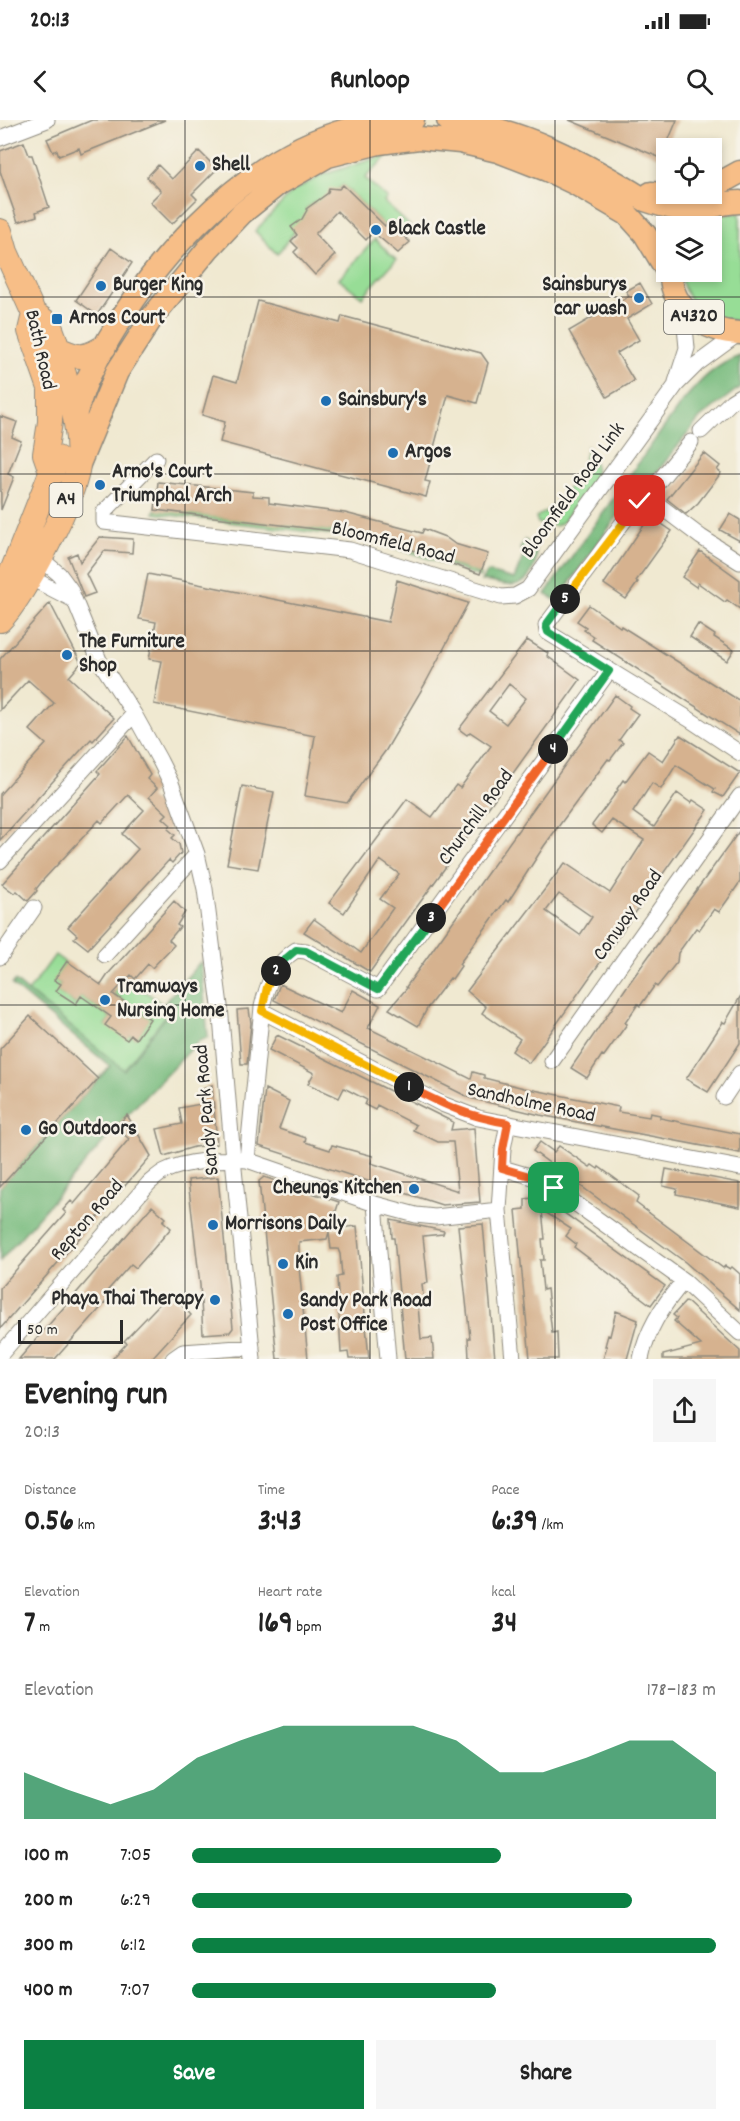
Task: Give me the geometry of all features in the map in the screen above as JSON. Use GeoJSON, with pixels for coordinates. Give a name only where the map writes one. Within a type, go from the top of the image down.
{"type":"FeatureCollection","features":[{"type":"Feature","properties":{"kind":"highway","name":"Bath Road"},"geometry":{"type":"LineString","coordinates":[[0,231],[6,252],[34,314],[30,331],[50,388],[50,422],[45,454],[52,474]]}},
{"type":"Feature","properties":{"kind":"highway","name":"A4"},"geometry":{"type":"LineString","coordinates":[[34,314],[48,324],[56,348]]}},
{"type":"Feature","properties":{"kind":"highway"},"geometry":{"type":"LineString","coordinates":[[56,348],[73,356],[85,357],[104,347]]}},
{"type":"Feature","properties":{"kind":"highway","name":"Bath Road"},"geometry":{"type":"LineString","coordinates":[[0,591],[41,555],[59,518],[78,467],[76,405],[56,348]]}},
{"type":"Feature","properties":{"kind":"highway","name":"Bath Road"},"geometry":{"type":"LineString","coordinates":[[0,620],[15,603],[21,573],[76,405]]}},
{"type":"Feature","properties":{"kind":"main road"},"geometry":{"type":"LineString","coordinates":[[76,405],[87,378],[104,347],[133,302],[192,229],[226,196],[266,167],[319,140],[348,129],[377,123],[413,120]]}},
{"type":"Feature","properties":{"kind":"main road"},"geometry":{"type":"LineString","coordinates":[[448,120],[471,129],[498,151],[574,183],[627,214],[645,234],[656,251]]}},
{"type":"Feature","properties":{"kind":"main road"},"geometry":{"type":"LineString","coordinates":[[76,405],[95,397],[117,372],[153,316],[208,249],[242,213],[277,185],[328,156],[380,143],[471,129],[512,128],[629,189],[656,193]]}},
{"type":"Feature","properties":{"kind":"main road"},"geometry":{"type":"LineString","coordinates":[[722,189],[740,172]]}},
{"type":"Feature","properties":{"kind":"main road"},"geometry":{"type":"LineString","coordinates":[[722,195],[740,189]]}},
{"type":"Feature","properties":{"kind":"main road"},"geometry":{"type":"LineString","coordinates":[[694,216],[707,204]]}},
{"type":"Feature","properties":{"kind":"main road","name":"A4320"},"geometry":{"type":"LineString","coordinates":[[672,282],[683,306],[698,321],[717,331],[739,333]]}},
{"type":"Feature","properties":{"kind":"main road"},"geometry":{"type":"LineString","coordinates":[[78,467],[117,372]]}},
{"type":"Feature","properties":{"kind":"main road"},"geometry":{"type":"LineString","coordinates":[[50,388],[76,405]]}},
{"type":"Feature","properties":{"kind":"street"},"geometry":{"type":"LineString","coordinates":[[0,138],[47,120]]}},
{"type":"Feature","properties":{"kind":"street","name":"Bloomfield Road Link"},"geometry":{"type":"LineString","coordinates":[[676,385],[687,348],[683,306]]}},
{"type":"Feature","properties":{"kind":"street","name":"Bloomfield Road Link"},"geometry":{"type":"LineString","coordinates":[[491,593],[501,597],[515,596],[528,589],[676,385],[697,364],[739,333]]}},
{"type":"Feature","properties":{"kind":"street"},"geometry":{"type":"LineString","coordinates":[[740,396],[696,436],[645,498],[640,501],[546,625],[548,632],[740,753]]}},
{"type":"Feature","properties":{"kind":"street","name":"Bloomfield Road"},"geometry":{"type":"LineString","coordinates":[[156,459],[104,512],[104,522],[350,550],[491,593]]}},
{"type":"Feature","properties":{"kind":"street"},"geometry":{"type":"LineString","coordinates":[[645,498],[652,500],[701,537],[740,562]]}},
{"type":"Feature","properties":{"kind":"street","name":"Sandy Park Road"},"geometry":{"type":"LineString","coordinates":[[41,555],[70,589],[99,660],[134,714],[171,783],[197,854],[213,942],[222,1032],[240,1160],[253,1353]]}},
{"type":"Feature","properties":{"kind":"street"},"geometry":{"type":"LineString","coordinates":[[21,573],[74,600]]}},
{"type":"Feature","properties":{"kind":"street","name":"Churchill Road"},"geometry":{"type":"LineString","coordinates":[[262,1011],[267,987],[274,973],[296,950],[306,951],[378,989],[609,671]]}},
{"type":"Feature","properties":{"kind":"street"},"geometry":{"type":"LineString","coordinates":[[0,861],[134,714]]}},
{"type":"Feature","properties":{"kind":"street","name":"Conway Road"},"geometry":{"type":"LineString","coordinates":[[552,1061],[740,796]]}},
{"type":"Feature","properties":{"kind":"street"},"geometry":{"type":"LineString","coordinates":[[105,955],[197,854]]}},
{"type":"Feature","properties":{"kind":"street"},"geometry":{"type":"LineString","coordinates":[[0,957],[34,908]]}},
{"type":"Feature","properties":{"kind":"street"},"geometry":{"type":"LineString","coordinates":[[262,1011],[240,1160],[416,1215],[435,1217],[499,1210]]}},
{"type":"Feature","properties":{"kind":"street","name":"Sandholme Road"},"geometry":{"type":"LineString","coordinates":[[262,1011],[442,1104],[478,1118],[740,1168]]}},
{"type":"Feature","properties":{"kind":"street"},"geometry":{"type":"LineString","coordinates":[[724,1097],[740,1073]]}},
{"type":"Feature","properties":{"kind":"street"},"geometry":{"type":"LineString","coordinates":[[508,1123],[503,1149],[499,1210],[513,1359]]}},
{"type":"Feature","properties":{"kind":"street","name":"Repton Road"},"geometry":{"type":"LineString","coordinates":[[0,1355],[149,1183],[164,1172],[186,1164],[240,1160]]}},
{"type":"Feature","properties":{"kind":"street"},"geometry":{"type":"LineString","coordinates":[[502,1168],[533,1177],[554,1188],[684,1281],[740,1333]]}},
{"type":"Feature","properties":{"kind":"street"},"geometry":{"type":"LineString","coordinates":[[375,1204],[388,1359]]}},
{"type":"Feature","properties":{"kind":"street"},"geometry":{"type":"LineString","coordinates":[[641,1359],[643,1346],[656,1318],[684,1281]]}},
{"type":"Feature","properties":{"kind":"street"},"geometry":{"type":"LineString","coordinates":[[173,1359],[183,1352],[253,1353]]}},
{"type":"Feature","properties":{"kind":"green space"},"geometry":{"type":"Polygon","coordinates":[[[389,154],[365,178],[387,198],[384,202],[410,226],[397,230],[385,226],[343,185],[318,205],[314,202],[306,209],[310,213],[277,254],[255,231],[293,191],[322,175],[389,154]]]}},
{"type":"Feature","properties":{"kind":"green space"},"geometry":{"type":"Polygon","coordinates":[[[740,213],[740,321],[723,320],[708,314],[694,304],[682,282],[722,282],[722,216],[718,216],[740,213]]]}},
{"type":"Feature","properties":{"kind":"green space"},"geometry":{"type":"Polygon","coordinates":[[[375,239],[396,260],[362,297],[339,279],[375,239]]]}},
{"type":"Feature","properties":{"kind":"green space"},"geometry":{"type":"Polygon","coordinates":[[[740,356],[740,387],[700,418],[646,486],[631,497],[558,599],[555,600],[545,594],[682,402],[715,369],[740,356]]]}},
{"type":"Feature","properties":{"kind":"green space"},"geometry":{"type":"Polygon","coordinates":[[[587,447],[594,460],[596,476],[563,522],[556,526],[538,523],[536,517],[552,507],[575,479],[583,464],[587,447]]]}},
{"type":"Feature","properties":{"kind":"green space"},"geometry":{"type":"Polygon","coordinates":[[[155,510],[341,532],[416,551],[480,574],[480,577],[413,553],[353,537],[154,513],[155,510]]]}},
{"type":"Feature","properties":{"kind":"green space"},"geometry":{"type":"Polygon","coordinates":[[[525,540],[535,547],[536,554],[536,560],[527,579],[510,586],[481,581],[488,572],[514,579],[525,552],[520,549],[525,540]]]}},
{"type":"Feature","properties":{"kind":"green space"},"geometry":{"type":"Polygon","coordinates":[[[55,955],[66,963],[55,980],[61,984],[57,991],[75,1004],[81,996],[111,1017],[105,1025],[136,1038],[149,1019],[114,994],[116,991],[103,982],[114,968],[170,1010],[124,1070],[28,992],[55,955]]]}},
{"type":"Feature","properties":{"kind":"green space"},"geometry":{"type":"Polygon","coordinates":[[[201,961],[208,1037],[200,1040],[126,1116],[0,1261],[0,1187],[110,1066],[12,985],[15,981],[124,1070],[170,1011],[163,1005],[201,961]]]}},
{"type":"Feature","properties":{"kind":"building"},"geometry":{"type":"Polygon","coordinates":[[[92,120],[165,120],[81,154],[79,148],[59,156],[57,150],[53,152],[47,139],[92,120]]]}},
{"type":"Feature","properties":{"kind":"building"},"geometry":{"type":"Polygon","coordinates":[[[569,120],[677,120],[669,138],[656,138],[656,156],[569,120]]]}},
{"type":"Feature","properties":{"kind":"building"},"geometry":{"type":"Polygon","coordinates":[[[24,142],[29,155],[32,155],[49,207],[36,212],[37,216],[18,222],[0,171],[0,151],[24,142]]]}},
{"type":"Feature","properties":{"kind":"building","name":"Shell"},"geometry":{"type":"Polygon","coordinates":[[[199,151],[217,169],[192,194],[197,199],[172,224],[150,202],[161,191],[147,177],[158,165],[172,179],[199,151]]]}},
{"type":"Feature","properties":{"kind":"building","name":"Black Castle"},"geometry":{"type":"Polygon","coordinates":[[[343,185],[385,226],[388,222],[410,242],[398,253],[373,232],[366,240],[337,211],[315,234],[335,255],[315,275],[294,252],[298,248],[291,241],[297,235],[291,227],[302,219],[306,209],[328,193],[329,188],[339,189],[343,185]]]}},
{"type":"Feature","properties":{"kind":"building","name":"Burger King"},"geometry":{"type":"Polygon","coordinates":[[[111,248],[132,263],[97,315],[76,300],[111,248]]]}},
{"type":"Feature","properties":{"kind":"building"},"geometry":{"type":"Polygon","coordinates":[[[640,283],[652,304],[627,319],[639,340],[617,353],[634,381],[607,397],[569,331],[629,296],[626,291],[640,283]]]}},
{"type":"Feature","properties":{"kind":"building","name":"Sainsbury's"},"geometry":{"type":"Polygon","coordinates":[[[258,301],[340,323],[342,316],[481,353],[488,363],[477,403],[448,395],[425,481],[430,482],[426,497],[220,442],[225,422],[202,415],[213,375],[237,382],[258,301]]]}},
{"type":"Feature","properties":{"kind":"building"},"geometry":{"type":"Polygon","coordinates":[[[0,416],[17,422],[12,437],[21,441],[8,474],[14,477],[1,510],[0,416]]]}},
{"type":"Feature","properties":{"kind":"building"},"geometry":{"type":"Polygon","coordinates":[[[704,453],[720,466],[717,470],[721,473],[698,503],[686,514],[667,499],[704,453]]]}},
{"type":"Feature","properties":{"kind":"building"},"geometry":{"type":"Polygon","coordinates":[[[158,482],[253,492],[253,496],[269,497],[269,503],[345,513],[422,533],[424,529],[445,537],[455,544],[488,554],[480,574],[416,551],[341,532],[155,510],[158,482]]]}},
{"type":"Feature","properties":{"kind":"building"},"geometry":{"type":"Polygon","coordinates":[[[730,514],[740,520],[740,541],[720,530],[730,514]]]}},
{"type":"Feature","properties":{"kind":"building"},"geometry":{"type":"Polygon","coordinates":[[[650,516],[672,531],[636,581],[638,582],[626,599],[604,584],[650,516]]]}},
{"type":"Feature","properties":{"kind":"building"},"geometry":{"type":"Polygon","coordinates":[[[100,537],[133,539],[132,553],[104,551],[86,574],[95,593],[84,597],[68,557],[77,553],[80,562],[100,537]]]}},
{"type":"Feature","properties":{"kind":"building"},"geometry":{"type":"Polygon","coordinates":[[[700,551],[740,580],[740,609],[727,600],[725,602],[698,583],[696,587],[682,577],[700,551]]]}},
{"type":"Feature","properties":{"kind":"building"},"geometry":{"type":"Polygon","coordinates":[[[148,574],[388,622],[397,580],[468,603],[425,684],[386,750],[347,803],[305,796],[315,736],[154,704],[162,661],[149,659],[156,622],[139,619],[148,574]]]}},
{"type":"Feature","properties":{"kind":"building"},"geometry":{"type":"Polygon","coordinates":[[[50,603],[81,663],[69,677],[114,718],[93,741],[91,739],[0,840],[0,794],[46,744],[30,730],[54,703],[28,680],[0,710],[0,659],[50,603]]]}},
{"type":"Feature","properties":{"kind":"building"},"geometry":{"type":"Polygon","coordinates":[[[589,605],[620,627],[740,701],[740,735],[592,640],[594,637],[577,621],[589,605]]]}},
{"type":"Feature","properties":{"kind":"building"},"geometry":{"type":"Polygon","coordinates":[[[698,624],[734,650],[727,661],[690,637],[698,624]]]}},
{"type":"Feature","properties":{"kind":"building"},"geometry":{"type":"Polygon","coordinates":[[[527,640],[548,653],[547,656],[580,680],[370,972],[304,932],[314,919],[361,953],[393,908],[380,899],[399,874],[380,860],[344,913],[329,903],[407,799],[432,817],[456,785],[460,788],[491,746],[470,732],[467,735],[459,729],[527,640]],[[509,684],[489,711],[506,724],[526,698],[509,684]]]}},
{"type":"Feature","properties":{"kind":"building"},"geometry":{"type":"Polygon","coordinates":[[[615,695],[638,714],[619,740],[623,743],[610,760],[608,759],[544,846],[508,902],[506,900],[459,964],[461,966],[452,979],[450,978],[428,1007],[418,1026],[389,1009],[407,988],[615,695]]]}},
{"type":"Feature","properties":{"kind":"building"},"geometry":{"type":"Polygon","coordinates":[[[680,735],[740,773],[723,797],[713,792],[715,789],[676,765],[661,789],[652,783],[633,812],[654,827],[677,793],[691,803],[693,800],[708,810],[529,1063],[512,1051],[520,1039],[482,1013],[486,1007],[467,991],[565,863],[610,893],[644,840],[612,820],[602,833],[592,825],[623,780],[625,782],[648,751],[663,761],[680,735]],[[559,894],[546,911],[580,935],[592,917],[559,894]]]}},
{"type":"Feature","properties":{"kind":"building"},"geometry":{"type":"Polygon","coordinates":[[[128,736],[150,775],[147,779],[157,788],[149,797],[167,814],[163,818],[171,825],[168,829],[175,835],[172,838],[179,844],[181,853],[172,863],[169,860],[88,949],[74,938],[77,935],[68,927],[138,849],[122,834],[144,810],[128,795],[102,823],[99,820],[44,879],[28,901],[17,891],[14,893],[2,884],[100,774],[97,771],[128,736]]]}},
{"type":"Feature","properties":{"kind":"building"},"geometry":{"type":"Polygon","coordinates":[[[242,786],[274,792],[258,869],[227,864],[242,786]]]}},
{"type":"Feature","properties":{"kind":"building"},"geometry":{"type":"Polygon","coordinates":[[[740,830],[740,882],[719,912],[714,909],[699,930],[696,928],[678,953],[677,962],[657,987],[655,985],[640,1006],[638,1004],[625,1023],[627,1024],[587,1078],[571,1068],[630,982],[740,830]]]}},
{"type":"Feature","properties":{"kind":"building"},"geometry":{"type":"Polygon","coordinates":[[[174,901],[185,912],[177,925],[180,927],[169,940],[174,945],[152,968],[148,964],[135,979],[131,975],[113,994],[150,1019],[136,1039],[131,1035],[127,1040],[105,1025],[111,1017],[81,996],[76,1004],[56,991],[61,984],[54,980],[67,961],[101,985],[109,973],[174,901]]]}},
{"type":"Feature","properties":{"kind":"building"},"geometry":{"type":"Polygon","coordinates":[[[280,984],[341,1013],[353,990],[380,1005],[368,1028],[471,1079],[473,1072],[484,1075],[484,1078],[524,1088],[619,1107],[618,1112],[649,1117],[650,1113],[660,1115],[660,1118],[740,1134],[740,1153],[540,1115],[470,1098],[274,1000],[280,984]]]}},
{"type":"Feature","properties":{"kind":"building"},"geometry":{"type":"Polygon","coordinates":[[[740,997],[740,1043],[708,1092],[686,1079],[740,997]]]}},
{"type":"Feature","properties":{"kind":"building"},"geometry":{"type":"Polygon","coordinates":[[[249,1009],[251,1023],[247,1064],[241,1064],[237,1010],[249,1009]]]}},
{"type":"Feature","properties":{"kind":"building","name":"Go Outdoors"},"geometry":{"type":"Polygon","coordinates":[[[30,1016],[98,1079],[0,1187],[0,1049],[30,1016]]]}},
{"type":"Feature","properties":{"kind":"building"},"geometry":{"type":"Polygon","coordinates":[[[277,1035],[453,1122],[451,1130],[474,1128],[480,1202],[442,1205],[259,1146],[265,1089],[289,1101],[279,1129],[306,1138],[305,1142],[330,1150],[332,1145],[373,1156],[371,1163],[458,1191],[453,1142],[438,1142],[413,1130],[416,1125],[377,1105],[375,1110],[365,1105],[367,1100],[344,1088],[339,1098],[308,1084],[314,1073],[269,1050],[277,1035]]]}},
{"type":"Feature","properties":{"kind":"building"},"geometry":{"type":"Polygon","coordinates":[[[212,1085],[217,1144],[194,1147],[164,1156],[157,1129],[182,1124],[179,1108],[201,1104],[199,1091],[212,1085]]]}},
{"type":"Feature","properties":{"kind":"building"},"geometry":{"type":"Polygon","coordinates":[[[127,1115],[151,1156],[0,1329],[0,1288],[66,1213],[63,1210],[71,1201],[74,1204],[129,1139],[116,1127],[127,1115]]]}},
{"type":"Feature","properties":{"kind":"building"},"geometry":{"type":"Polygon","coordinates":[[[540,1142],[554,1152],[559,1146],[590,1167],[592,1165],[598,1169],[599,1167],[639,1196],[636,1203],[723,1268],[732,1267],[740,1274],[740,1310],[685,1262],[533,1151],[540,1142]]]}},
{"type":"Feature","properties":{"kind":"building"},"geometry":{"type":"Polygon","coordinates":[[[666,1169],[740,1183],[740,1207],[676,1194],[677,1189],[663,1186],[666,1169]]]}},
{"type":"Feature","properties":{"kind":"building"},"geometry":{"type":"Polygon","coordinates":[[[218,1177],[233,1328],[230,1332],[203,1334],[188,1180],[218,1177]]]}},
{"type":"Feature","properties":{"kind":"building"},"geometry":{"type":"Polygon","coordinates":[[[264,1177],[339,1202],[330,1229],[357,1226],[369,1359],[349,1359],[348,1352],[341,1353],[337,1277],[342,1276],[340,1254],[338,1249],[331,1249],[329,1232],[327,1239],[299,1242],[299,1267],[308,1359],[277,1359],[259,1181],[264,1177]]]}},
{"type":"Feature","properties":{"kind":"building"},"geometry":{"type":"Polygon","coordinates":[[[533,1195],[550,1197],[563,1206],[563,1212],[665,1286],[651,1305],[574,1247],[576,1244],[566,1236],[571,1229],[542,1210],[545,1239],[542,1239],[544,1260],[540,1260],[543,1290],[547,1289],[552,1333],[557,1332],[558,1359],[530,1359],[516,1210],[525,1209],[525,1199],[533,1198],[533,1195]]]}},
{"type":"Feature","properties":{"kind":"building"},"geometry":{"type":"Polygon","coordinates":[[[152,1206],[166,1218],[163,1221],[171,1228],[154,1248],[136,1268],[131,1264],[108,1290],[113,1294],[55,1359],[19,1359],[152,1206]]]}},
{"type":"Feature","properties":{"kind":"building"},"geometry":{"type":"Polygon","coordinates":[[[391,1220],[444,1231],[443,1234],[423,1236],[428,1283],[422,1284],[424,1305],[418,1306],[421,1339],[432,1338],[434,1359],[405,1359],[391,1220]]]}},
{"type":"Feature","properties":{"kind":"building"},"geometry":{"type":"Polygon","coordinates":[[[483,1224],[495,1359],[469,1359],[468,1338],[470,1338],[458,1226],[483,1224]]]}},
{"type":"Feature","properties":{"kind":"building"},"geometry":{"type":"Polygon","coordinates":[[[170,1293],[191,1315],[151,1359],[112,1359],[127,1343],[124,1341],[170,1293]]]}},
{"type":"Feature","properties":{"kind":"building"},"geometry":{"type":"Polygon","coordinates":[[[686,1301],[740,1351],[740,1359],[663,1359],[663,1355],[701,1345],[674,1321],[677,1318],[673,1315],[686,1301]]]}},
{"type":"Feature","properties":{"kind":"building"},"geometry":{"type":"Polygon","coordinates":[[[616,1311],[638,1320],[627,1359],[603,1359],[607,1346],[605,1346],[616,1311]]]}},
{"type":"Feature","properties":{"kind":"place","name":"Shell"},"geometry":{"type":"Point","coordinates":[200,166]}},
{"type":"Feature","properties":{"kind":"place","name":"Black Castle"},"geometry":{"type":"Point","coordinates":[376,230]}},
{"type":"Feature","properties":{"kind":"place","name":"Burger King"},"geometry":{"type":"Point","coordinates":[101,286]}},
{"type":"Feature","properties":{"kind":"place","name":"Sainsburys car wash"},"geometry":{"type":"Point","coordinates":[639,298]}},
{"type":"Feature","properties":{"kind":"place","name":"Arnos Court"},"geometry":{"type":"Point","coordinates":[57,319]}},
{"type":"Feature","properties":{"kind":"place","name":"Sainsbury's"},"geometry":{"type":"Point","coordinates":[326,401]}},
{"type":"Feature","properties":{"kind":"place","name":"Argos"},"geometry":{"type":"Point","coordinates":[393,453]}},
{"type":"Feature","properties":{"kind":"place","name":"Arno's Court Triumphal Arch"},"geometry":{"type":"Point","coordinates":[100,485]}},
{"type":"Feature","properties":{"kind":"place","name":"The Furniture Shop"},"geometry":{"type":"Point","coordinates":[67,655]}},
{"type":"Feature","properties":{"kind":"place","name":"Tramways Nursing Home"},"geometry":{"type":"Point","coordinates":[105,1000]}},
{"type":"Feature","properties":{"kind":"place","name":"Go Outdoors"},"geometry":{"type":"Point","coordinates":[26,1130]}},
{"type":"Feature","properties":{"kind":"place","name":"Cheungs Kitchen"},"geometry":{"type":"Point","coordinates":[414,1189]}},
{"type":"Feature","properties":{"kind":"place","name":"Morrisons Daily"},"geometry":{"type":"Point","coordinates":[213,1225]}},
{"type":"Feature","properties":{"kind":"place","name":"Kin"},"geometry":{"type":"Point","coordinates":[283,1264]}},
{"type":"Feature","properties":{"kind":"place","name":"Phaya Thai Therapy"},"geometry":{"type":"Point","coordinates":[215,1300]}},
{"type":"Feature","properties":{"kind":"place","name":"Sandy Park Road Post Office"},"geometry":{"type":"Point","coordinates":[288,1314]}},
{"type":"Feature","properties":{"kind":"route"},"geometry":{"type":"LineString","coordinates":[[554,1188],[533,1177],[502,1168],[508,1123],[478,1118],[442,1104],[262,1011],[262,1008],[267,987],[274,973],[296,950],[306,951],[373,988],[378,989],[382,986],[609,671],[548,632],[546,625],[640,501]]}}]}
